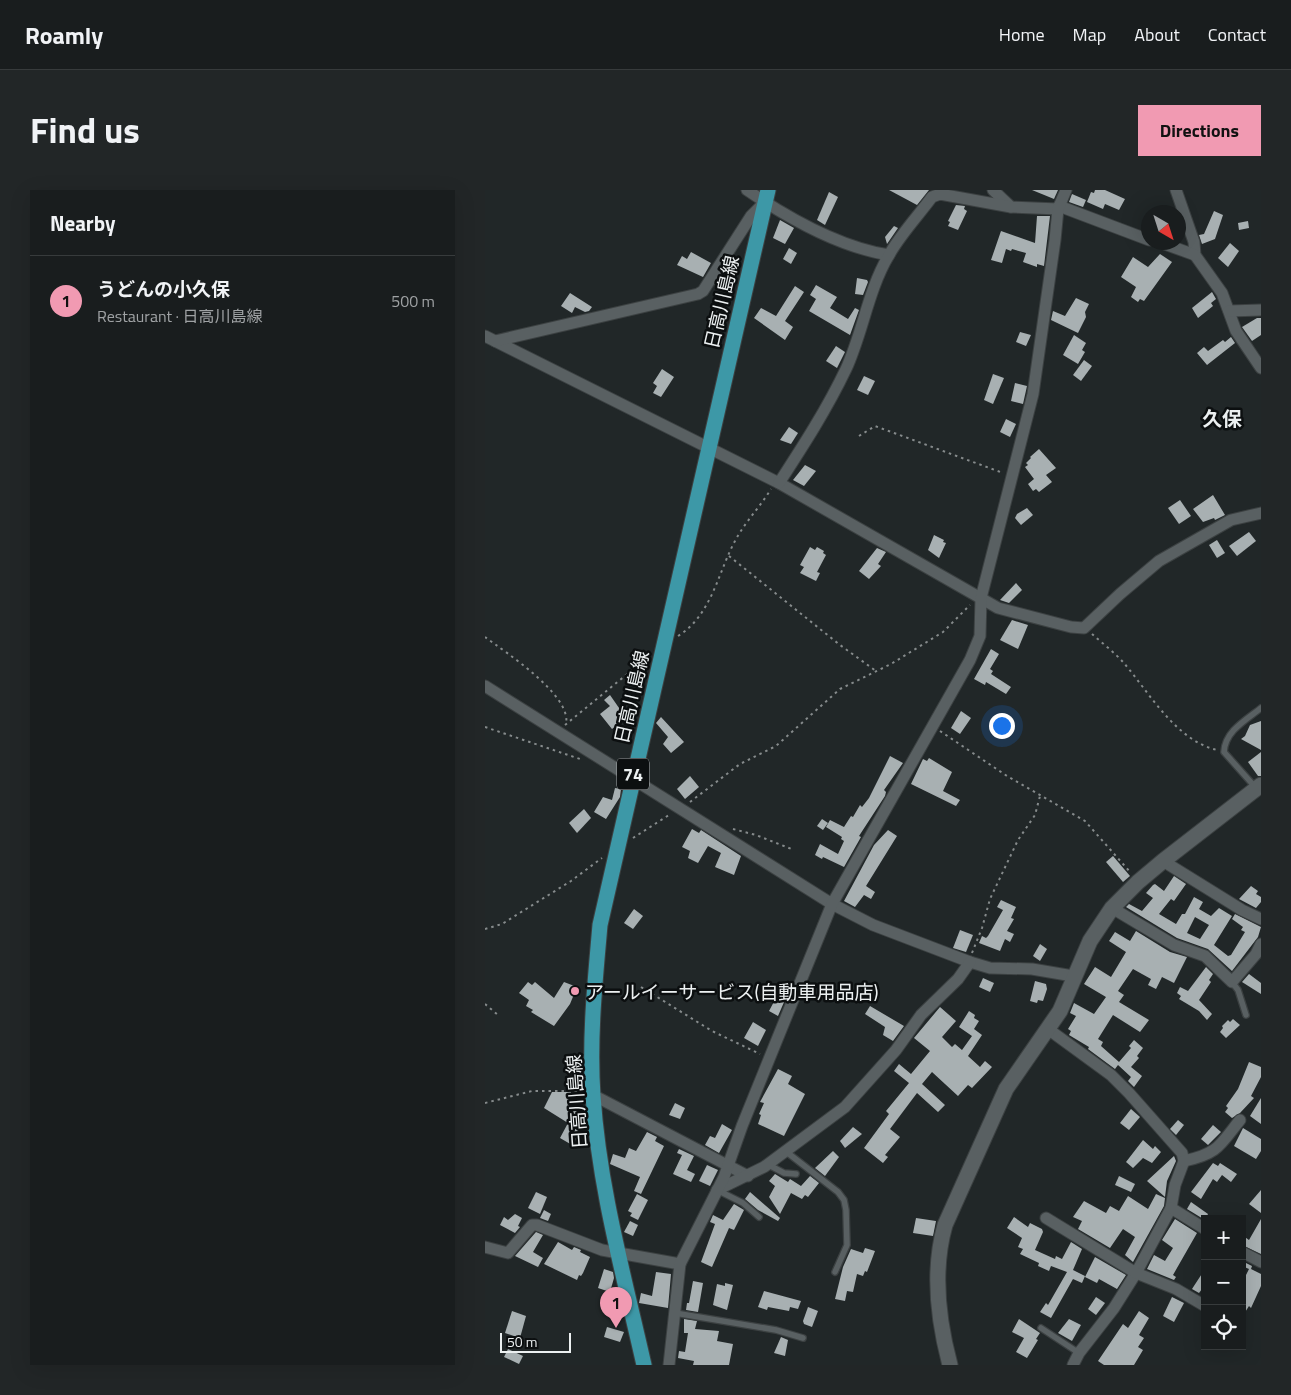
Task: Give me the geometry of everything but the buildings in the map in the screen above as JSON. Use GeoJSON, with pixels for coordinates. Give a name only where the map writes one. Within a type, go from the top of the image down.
{"type":"FeatureCollection","features":[{"type":"Feature","properties":{"kind":"main road","name":"日高川島線"},"geometry":{"type":"LineString","coordinates":[[644,1365],[602,1176],[593,1095],[591,1039],[600,925],[766,196]]}},
{"type":"Feature","properties":{"kind":"street"},"geometry":{"type":"LineString","coordinates":[[747,190],[766,196],[854,248],[889,255]]}},
{"type":"Feature","properties":{"kind":"street"},"geometry":{"type":"LineString","coordinates":[[993,190],[1011,207]]}},
{"type":"Feature","properties":{"kind":"street"},"geometry":{"type":"LineString","coordinates":[[669,1365],[680,1264],[717,1190],[832,904],[970,660],[980,636],[982,602],[1033,394],[1058,208],[1065,190]]}},
{"type":"Feature","properties":{"kind":"street"},"geometry":{"type":"LineString","coordinates":[[1177,190],[1194,242],[1195,255],[1222,293],[1243,345],[1261,368]]}},
{"type":"Feature","properties":{"kind":"street"},"geometry":{"type":"LineString","coordinates":[[777,482],[822,417],[861,333],[873,292],[889,255],[932,197],[940,194],[1011,207],[1058,208],[1141,237]]}},
{"type":"Feature","properties":{"kind":"street"},"geometry":{"type":"LineString","coordinates":[[490,338],[698,294],[703,291],[766,196]]}},
{"type":"Feature","properties":{"kind":"street"},"geometry":{"type":"LineString","coordinates":[[1181,250],[1195,255]]}},
{"type":"Feature","properties":{"kind":"street"},"geometry":{"type":"LineString","coordinates":[[1229,311],[1261,310]]}},
{"type":"Feature","properties":{"kind":"street"},"geometry":{"type":"LineString","coordinates":[[490,338],[777,482],[982,602],[1071,627],[1084,628],[1119,594],[1159,561],[1231,520],[1261,512]]}},
{"type":"Feature","properties":{"kind":"street"},"geometry":{"type":"LineString","coordinates":[[485,686],[832,904],[873,925],[990,968],[1032,969],[1073,976]]}},
{"type":"Feature","properties":{"kind":"street"},"geometry":{"type":"LineString","coordinates":[[950,1365],[937,1293],[938,1258],[943,1234],[1006,1089],[1060,1011],[1073,976],[1090,941],[1112,908],[1163,861],[1258,787]]}},
{"type":"Feature","properties":{"kind":"street"},"geometry":{"type":"LineString","coordinates":[[1163,861],[1242,910],[1261,919]]}},
{"type":"Feature","properties":{"kind":"street"},"geometry":{"type":"LineString","coordinates":[[1112,908],[1174,945],[1205,956],[1232,982],[1256,954],[1261,944]]}},
{"type":"Feature","properties":{"kind":"street"},"geometry":{"type":"LineString","coordinates":[[717,1190],[748,1176],[767,1164],[845,1107],[896,1050],[921,1015],[958,979],[970,962]]}},
{"type":"Feature","properties":{"kind":"street"},"geometry":{"type":"LineString","coordinates":[[1048,1029],[1123,1087],[1181,1154],[1184,1161],[1175,1184],[1171,1208],[1136,1273],[1113,1308],[1079,1352],[1073,1365]]}},
{"type":"Feature","properties":{"kind":"street"},"geometry":{"type":"LineString","coordinates":[[593,1095],[748,1176]]}},
{"type":"Feature","properties":{"kind":"street"},"geometry":{"type":"LineString","coordinates":[[1184,1161],[1203,1157],[1216,1151],[1240,1120]]}},
{"type":"Feature","properties":{"kind":"street"},"geometry":{"type":"LineString","coordinates":[[1171,1208],[1201,1227]]}},
{"type":"Feature","properties":{"kind":"street"},"geometry":{"type":"LineString","coordinates":[[1046,1218],[1136,1273],[1175,1289],[1203,1305]]}},
{"type":"Feature","properties":{"kind":"street"},"geometry":{"type":"LineString","coordinates":[[485,1247],[509,1253],[532,1225],[537,1225],[602,1250],[680,1264]]}},
{"type":"Feature","properties":{"kind":"street"},"geometry":{"type":"LineString","coordinates":[[1246,1254],[1261,1262]]}},
{"type":"Feature","properties":{"kind":"lane"},"geometry":{"type":"LineString","coordinates":[[1258,787],[1225,752],[1225,743],[1230,733],[1261,708]]}},
{"type":"Feature","properties":{"kind":"lane"},"geometry":{"type":"LineString","coordinates":[[1232,982],[1238,990],[1246,1015]]}},
{"type":"Feature","properties":{"kind":"lane"},"geometry":{"type":"LineString","coordinates":[[785,1150],[838,1192],[844,1200],[847,1246],[835,1272]]}},
{"type":"Feature","properties":{"kind":"lane"},"geometry":{"type":"LineString","coordinates":[[767,1164],[784,1173],[796,1174]]}},
{"type":"Feature","properties":{"kind":"lane"},"geometry":{"type":"LineString","coordinates":[[717,1190],[743,1203],[759,1217]]}},
{"type":"Feature","properties":{"kind":"lane"},"geometry":{"type":"LineString","coordinates":[[675,1313],[776,1330],[803,1338]]}},
{"type":"Feature","properties":{"kind":"lane"},"geometry":{"type":"LineString","coordinates":[[1041,1328],[1079,1352]]}},
{"type":"Feature","properties":{"kind":"path"},"geometry":{"type":"LineString","coordinates":[[859,436],[875,426],[1012,476]]}},
{"type":"Feature","properties":{"kind":"path"},"geometry":{"type":"LineString","coordinates":[[664,642],[681,634],[705,607],[715,590],[737,538],[777,482]]}},
{"type":"Feature","properties":{"kind":"path"},"geometry":{"type":"LineString","coordinates":[[729,556],[840,645],[876,670]]}},
{"type":"Feature","properties":{"kind":"path"},"geometry":{"type":"LineString","coordinates":[[617,847],[655,821],[681,808],[739,764],[775,746],[840,689],[918,649],[943,632],[970,605],[982,602]]}},
{"type":"Feature","properties":{"kind":"path"},"geometry":{"type":"LineString","coordinates":[[1084,628],[1115,654],[1177,726],[1211,749],[1225,752]]}},
{"type":"Feature","properties":{"kind":"path"},"geometry":{"type":"LineString","coordinates":[[485,637],[543,682],[561,705],[567,718],[565,726],[651,655]]}},
{"type":"Feature","properties":{"kind":"path"},"geometry":{"type":"LineString","coordinates":[[932,726],[1040,796],[1085,821],[1138,882]]}},
{"type":"Feature","properties":{"kind":"path"},"geometry":{"type":"LineString","coordinates":[[485,727],[588,762]]}},
{"type":"Feature","properties":{"kind":"path"},"geometry":{"type":"LineString","coordinates":[[970,962],[990,899],[1018,840],[1035,815],[1040,796]]}},
{"type":"Feature","properties":{"kind":"path"},"geometry":{"type":"LineString","coordinates":[[731,829],[756,835],[794,850]]}},
{"type":"Feature","properties":{"kind":"path"},"geometry":{"type":"LineString","coordinates":[[485,929],[502,924],[571,881],[602,858]]}},
{"type":"Feature","properties":{"kind":"path"},"geometry":{"type":"LineString","coordinates":[[641,987],[712,1031],[769,1058]]}},
{"type":"Feature","properties":{"kind":"path"},"geometry":{"type":"LineString","coordinates":[[485,1004],[498,1015]]}},
{"type":"Feature","properties":{"kind":"path"},"geometry":{"type":"LineString","coordinates":[[485,1103],[532,1091],[557,1089],[578,1090],[593,1095]]}},
{"type":"Feature","properties":{"kind":"place","name":"アールイーサービス(自動車用品店)"},"geometry":{"type":"Point","coordinates":[575,991]}},
{"type":"Feature","properties":{"kind":"place","name":"うどんの小久保"},"geometry":{"type":"Point","coordinates":[616,1328]}},
{"type":"Feature","properties":{"kind":"district","name":"久保"},"geometry":{"type":"Point","coordinates":[1222,418]}}]}
